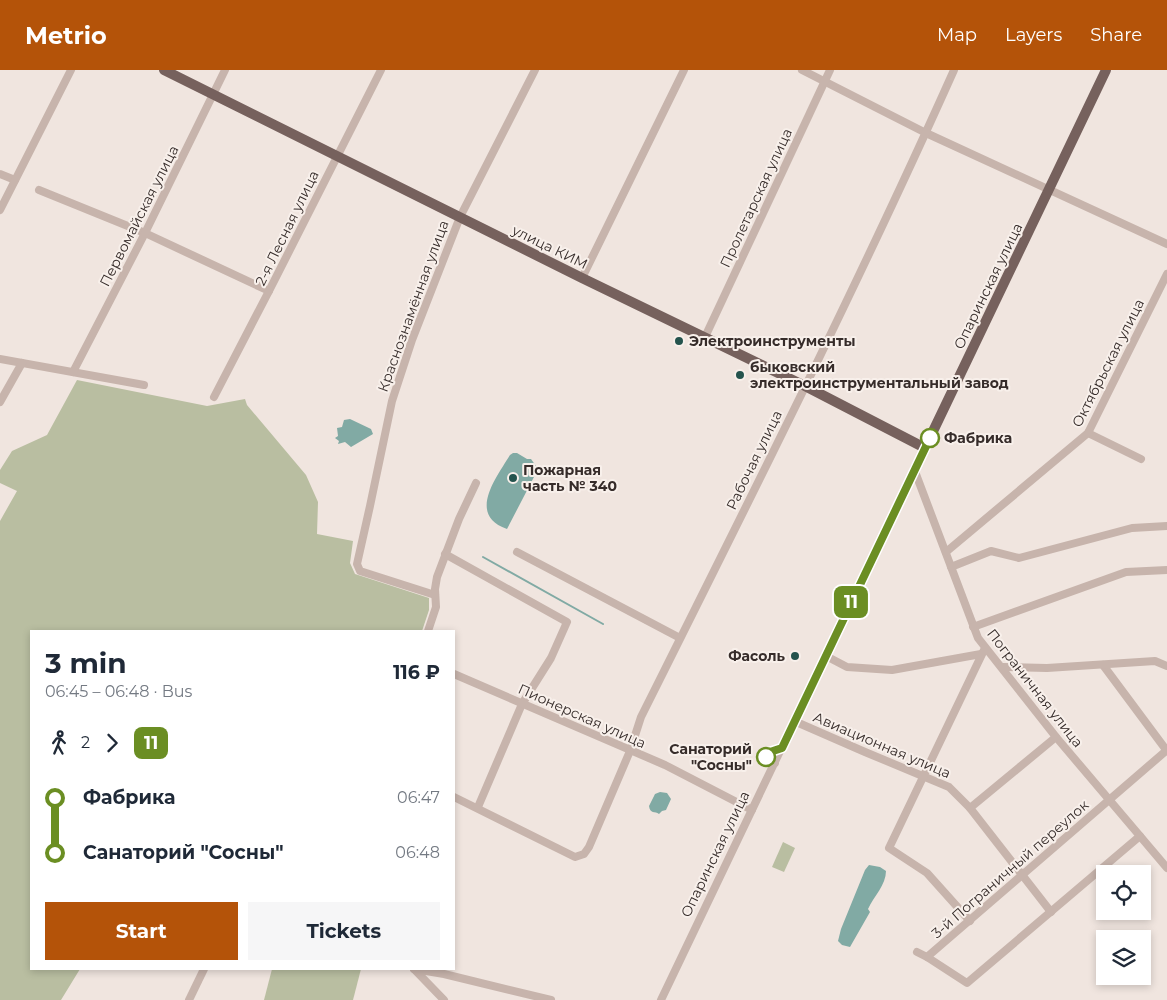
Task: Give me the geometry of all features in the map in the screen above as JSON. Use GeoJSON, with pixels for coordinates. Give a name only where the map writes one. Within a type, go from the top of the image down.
{"type":"FeatureCollection","features":[{"type":"Feature","properties":{"kind":"main road","name":"улица КИМ"},"geometry":{"type":"LineString","coordinates":[[164,70],[582,278],[805,386],[925,448]]}},
{"type":"Feature","properties":{"kind":"main road","name":"Опаринская улица"},"geometry":{"type":"LineString","coordinates":[[925,448],[1106,70]]}},
{"type":"Feature","properties":{"kind":"street"},"geometry":{"type":"LineString","coordinates":[[0,210],[71,70]]}},
{"type":"Feature","properties":{"kind":"street","name":"Первомайская улица"},"geometry":{"type":"LineString","coordinates":[[73,372],[145,233],[225,70]]}},
{"type":"Feature","properties":{"kind":"street","name":"2-я Лесная улица"},"geometry":{"type":"LineString","coordinates":[[214,397],[381,70]]}},
{"type":"Feature","properties":{"kind":"street","name":"Краснознамённая улица"},"geometry":{"type":"LineString","coordinates":[[435,595],[360,571],[357,564],[392,401],[412,340],[460,217],[535,70]]}},
{"type":"Feature","properties":{"kind":"street"},"geometry":{"type":"LineString","coordinates":[[582,278],[684,70]]}},
{"type":"Feature","properties":{"kind":"street"},"geometry":{"type":"LineString","coordinates":[[802,70],[926,133],[1167,244]]}},
{"type":"Feature","properties":{"kind":"street","name":"Пролетарская улица"},"geometry":{"type":"LineString","coordinates":[[705,337],[830,70]]}},
{"type":"Feature","properties":{"kind":"street","name":"Рабочая улица"},"geometry":{"type":"LineString","coordinates":[[478,807],[575,857],[584,854],[589,847],[630,751],[641,717],[805,386],[926,133],[954,70]]}},
{"type":"Feature","properties":{"kind":"street"},"geometry":{"type":"LineString","coordinates":[[0,174],[15,180]]}},
{"type":"Feature","properties":{"kind":"street"},"geometry":{"type":"LineString","coordinates":[[39,190],[145,233],[269,291]]}},
{"type":"Feature","properties":{"kind":"street","name":"Октябрьская улица"},"geometry":{"type":"LineString","coordinates":[[946,552],[1088,434],[1167,274]]}},
{"type":"Feature","properties":{"kind":"street"},"geometry":{"type":"LineString","coordinates":[[0,359],[144,385]]}},
{"type":"Feature","properties":{"kind":"street"},"geometry":{"type":"LineString","coordinates":[[0,402],[22,363]]}},
{"type":"Feature","properties":{"kind":"street"},"geometry":{"type":"LineString","coordinates":[[1088,434],[1141,459]]}},
{"type":"Feature","properties":{"kind":"street","name":"Опаринская улица"},"geometry":{"type":"LineString","coordinates":[[661,1000],[774,763],[768,762],[766,757],[770,752],[782,748],[925,448]]}},
{"type":"Feature","properties":{"kind":"street","name":"Пограничная улица"},"geometry":{"type":"LineString","coordinates":[[914,469],[983,651],[1002,667],[1056,737],[1167,868]]}},
{"type":"Feature","properties":{"kind":"street"},"geometry":{"type":"LineString","coordinates":[[428,630],[436,607],[437,577],[458,519],[476,483]]}},
{"type":"Feature","properties":{"kind":"street"},"geometry":{"type":"LineString","coordinates":[[951,567],[991,552],[1019,558],[1132,528],[1167,526]]}},
{"type":"Feature","properties":{"kind":"street"},"geometry":{"type":"LineString","coordinates":[[517,552],[680,638]]}},
{"type":"Feature","properties":{"kind":"street"},"geometry":{"type":"LineString","coordinates":[[446,554],[567,622],[551,658],[522,704],[478,807],[455,797]]}},
{"type":"Feature","properties":{"kind":"street"},"geometry":{"type":"LineString","coordinates":[[973,627],[1126,572],[1167,570]]}},
{"type":"Feature","properties":{"kind":"street"},"geometry":{"type":"LineString","coordinates":[[826,656],[847,667],[892,670],[983,651]]}},
{"type":"Feature","properties":{"kind":"street"},"geometry":{"type":"LineString","coordinates":[[970,921],[927,873],[888,848],[983,651]]}},
{"type":"Feature","properties":{"kind":"street"},"geometry":{"type":"LineString","coordinates":[[1002,667],[1047,668],[1155,661],[1167,666]]}},
{"type":"Feature","properties":{"kind":"street"},"geometry":{"type":"LineString","coordinates":[[1103,665],[1167,751]]}},
{"type":"Feature","properties":{"kind":"street","name":"Пионерская улица"},"geometry":{"type":"LineString","coordinates":[[455,674],[665,765],[752,810]]}},
{"type":"Feature","properties":{"kind":"street","name":"Авиационная улица"},"geometry":{"type":"LineString","coordinates":[[794,720],[950,787],[970,808],[1051,912]]}},
{"type":"Feature","properties":{"kind":"street"},"geometry":{"type":"LineString","coordinates":[[970,808],[1056,737]]}},
{"type":"Feature","properties":{"kind":"street","name":"3-й Пограничный переулок"},"geometry":{"type":"LineString","coordinates":[[927,957],[1167,751]]}},
{"type":"Feature","properties":{"kind":"street"},"geometry":{"type":"LineString","coordinates":[[917,952],[966,983],[1140,836]]}},
{"type":"Feature","properties":{"kind":"street"},"geometry":{"type":"LineString","coordinates":[[189,1000],[204,970]]}},
{"type":"Feature","properties":{"kind":"street"},"geometry":{"type":"LineString","coordinates":[[415,970],[444,1000]]}},
{"type":"Feature","properties":{"kind":"street"},"geometry":{"type":"LineString","coordinates":[[420,970],[550,1000]]}},
{"type":"Feature","properties":{"kind":"green space"},"geometry":{"type":"Polygon","coordinates":[[[77,380],[207,406],[245,399],[247,405],[306,475],[318,502],[317,534],[353,541],[350,563],[355,574],[429,598],[429,610],[422,630],[30,630],[30,970],[79,970],[61,1000],[0,1000],[0,521],[17,491],[0,483],[0,470],[12,451],[47,435],[77,380]]]}},
{"type":"Feature","properties":{"kind":"green space"},"geometry":{"type":"Polygon","coordinates":[[[783,842],[795,848],[784,872],[772,867],[783,842]]]}},
{"type":"Feature","properties":{"kind":"green space"},"geometry":{"type":"Polygon","coordinates":[[[272,970],[361,970],[353,1000],[264,1000],[272,970]]]}},
{"type":"Feature","properties":{"kind":"water"},"geometry":{"type":"Polygon","coordinates":[[[350,419],[371,429],[373,434],[351,447],[345,442],[338,444],[339,441],[335,438],[338,436],[337,428],[342,427],[344,420],[350,419]]]}},
{"type":"Feature","properties":{"kind":"water"},"geometry":{"type":"Polygon","coordinates":[[[513,453],[531,459],[536,466],[535,475],[507,529],[495,523],[489,515],[487,505],[492,485],[513,453]]]}},
{"type":"Feature","properties":{"kind":"water"},"geometry":{"type":"Polygon","coordinates":[[[660,792],[667,793],[671,799],[666,810],[659,814],[652,811],[649,806],[655,794],[660,792]]]}},
{"type":"Feature","properties":{"kind":"water"},"geometry":{"type":"Polygon","coordinates":[[[869,865],[880,867],[886,871],[884,881],[868,909],[870,912],[850,947],[842,945],[838,941],[841,929],[865,870],[869,865]]]}},
{"type":"Feature","properties":{"kind":"waterway"},"geometry":{"type":"LineString","coordinates":[[483,557],[603,624]]}},
{"type":"Feature","properties":{"kind":"bus line","name":"11"},"geometry":{"type":"LineString","coordinates":[[766,757],[770,752],[782,748],[930,438]]}},
{"type":"Feature","properties":{"kind":"place","name":"Электроинструменты"},"geometry":{"type":"Point","coordinates":[679,341]}},
{"type":"Feature","properties":{"kind":"place","name":"быковский электроинструментальный завод"},"geometry":{"type":"Point","coordinates":[740,375]}},
{"type":"Feature","properties":{"kind":"place","name":"Фабрика"},"geometry":{"type":"Point","coordinates":[930,438]}},
{"type":"Feature","properties":{"kind":"place","name":"Пожарная часть № 340"},"geometry":{"type":"Point","coordinates":[513,478]}},
{"type":"Feature","properties":{"kind":"place","name":"Фасоль"},"geometry":{"type":"Point","coordinates":[795,656]}},
{"type":"Feature","properties":{"kind":"place","name":"Санаторий \"Сосны\""},"geometry":{"type":"Point","coordinates":[766,757]}}]}
